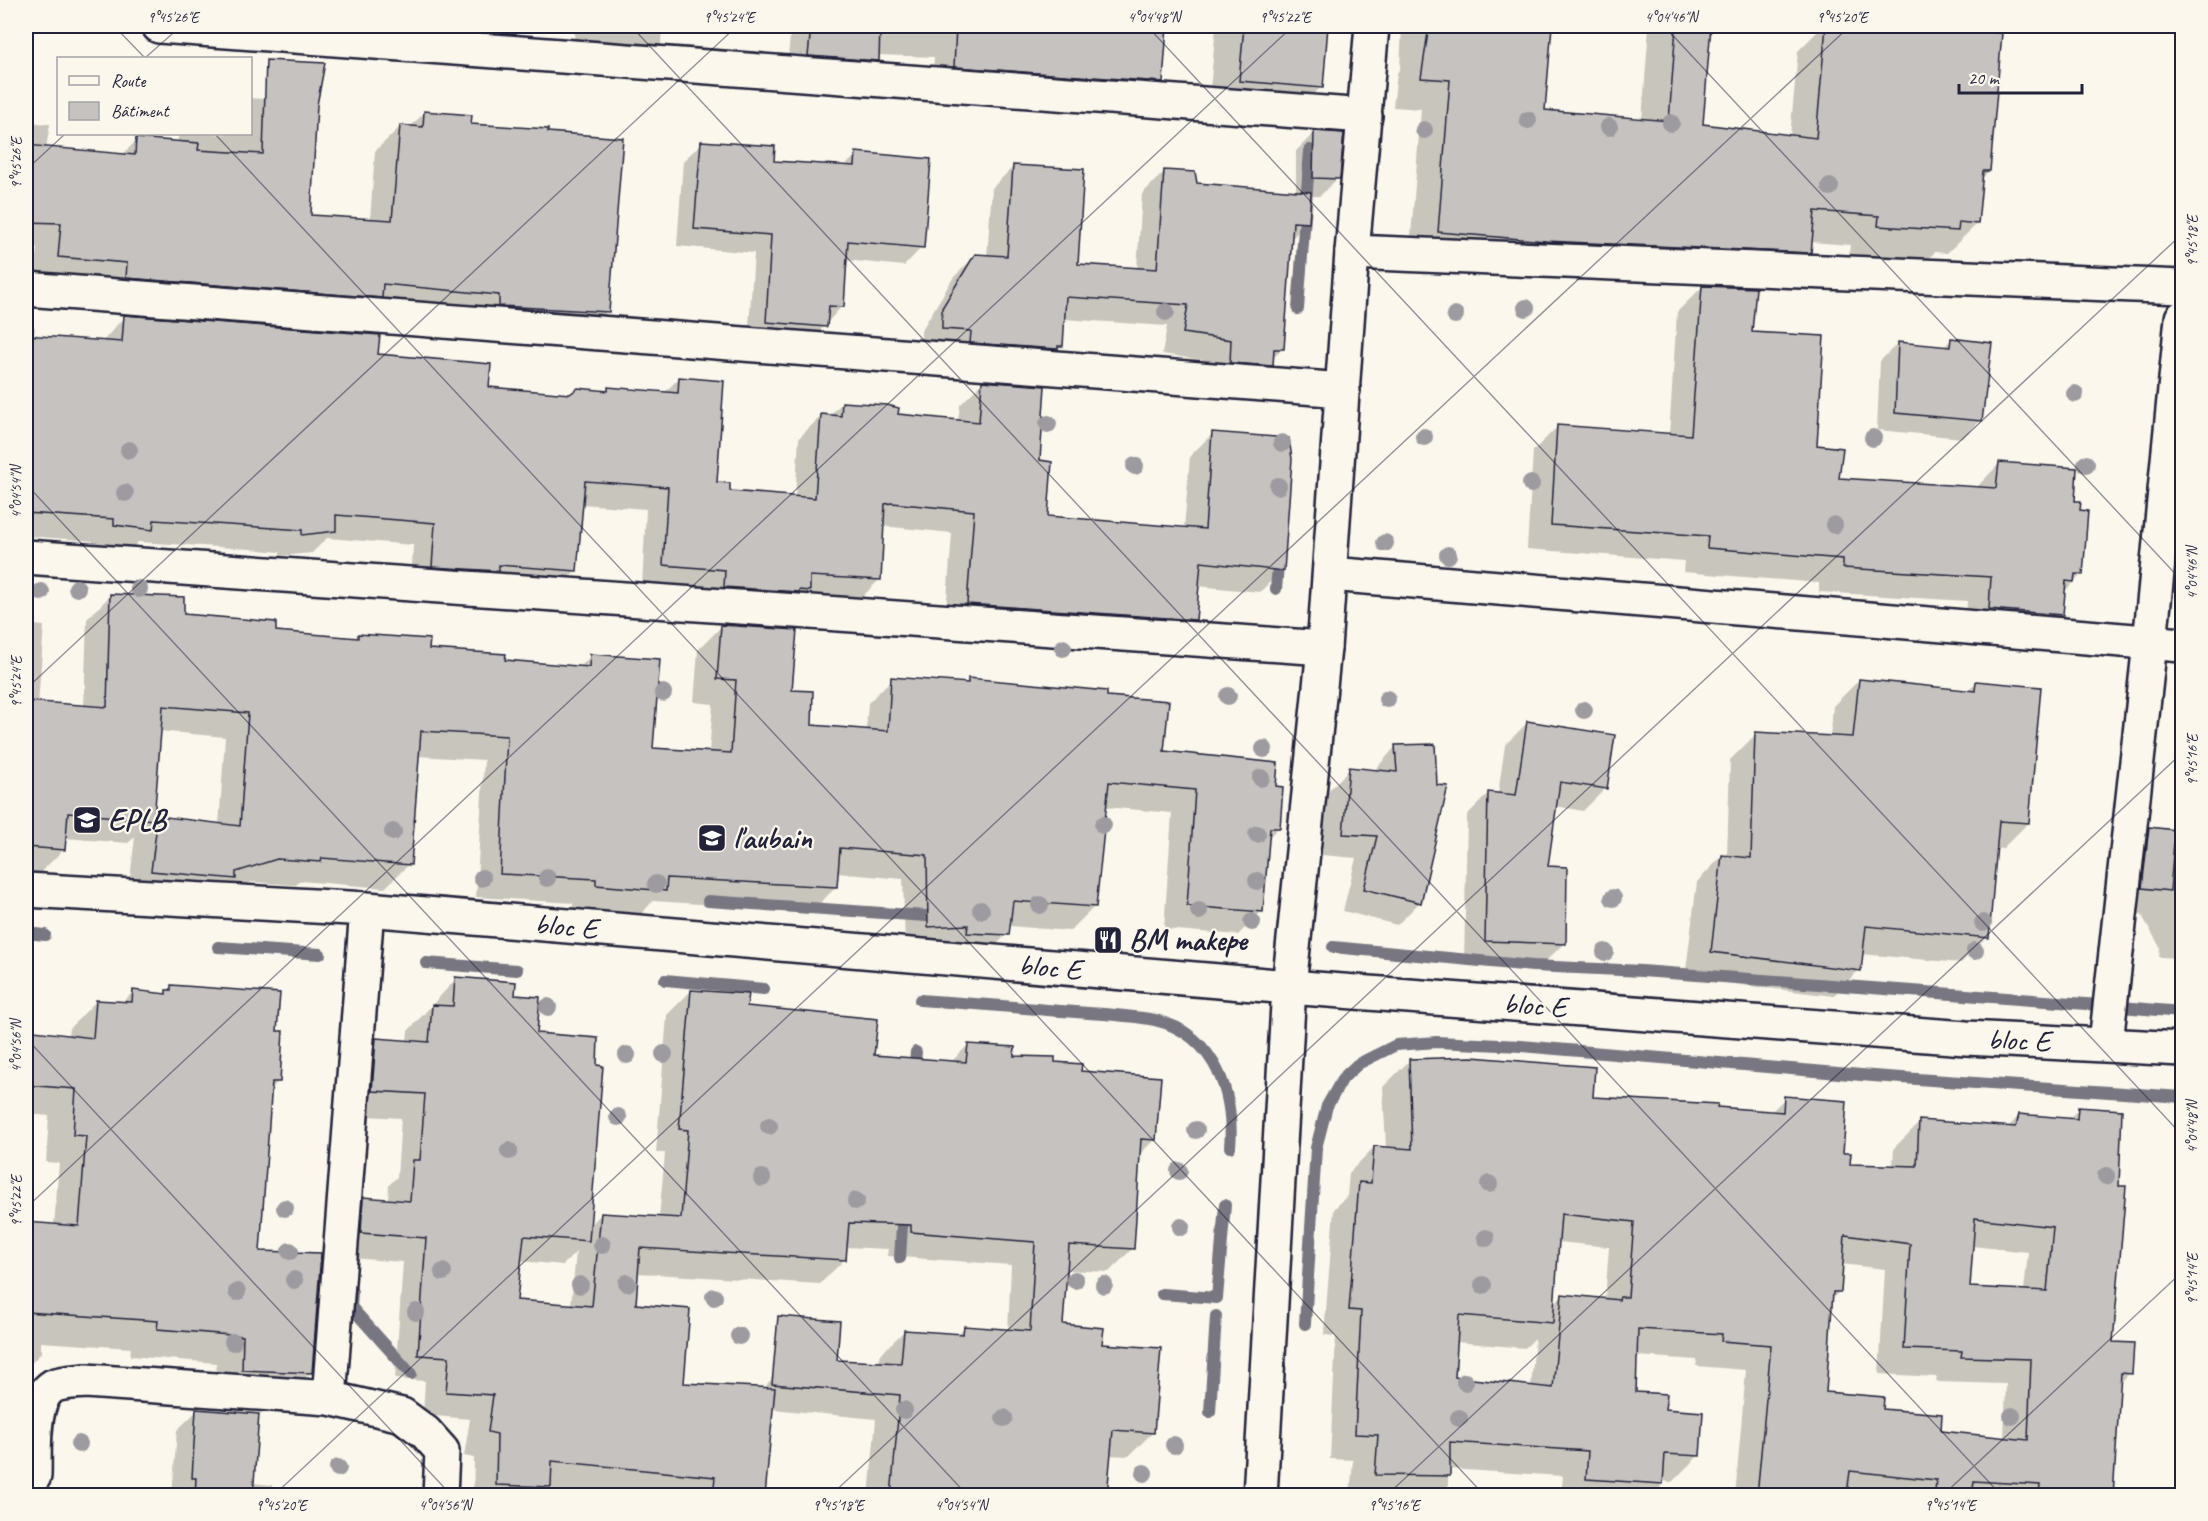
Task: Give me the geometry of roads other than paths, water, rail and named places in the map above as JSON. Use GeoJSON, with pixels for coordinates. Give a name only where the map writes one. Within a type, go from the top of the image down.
{"type":"FeatureCollection","features":[{"type":"Feature","properties":{"kind":"street"},"geometry":{"type":"LineString","coordinates":[[160,26],[1365,116]]}},
{"type":"Feature","properties":{"kind":"street"},"geometry":{"type":"LineString","coordinates":[[1260,1496],[1289,987],[1324,648],[1352,252],[1372,26]]}},
{"type":"Feature","properties":{"kind":"street"},"geometry":{"type":"LineString","coordinates":[[1352,252],[2182,287]]}},
{"type":"Feature","properties":{"kind":"street"},"geometry":{"type":"LineString","coordinates":[[26,290],[1343,390]]}},
{"type":"Feature","properties":{"kind":"street"},"geometry":{"type":"LineString","coordinates":[[2106,1043],[2150,643],[2182,318]]}},
{"type":"Feature","properties":{"kind":"street"},"geometry":{"type":"LineString","coordinates":[[26,557],[1324,648]]}},
{"type":"Feature","properties":{"kind":"street"},"geometry":{"type":"LineString","coordinates":[[1330,574],[2182,645]]}},
{"type":"Feature","properties":{"kind":"street","name":"bloc E"},"geometry":{"type":"LineString","coordinates":[[26,890],[367,909],[1289,987],[1966,1038],[2106,1043],[2182,1049]]}},
{"type":"Feature","properties":{"kind":"street"},"geometry":{"type":"LineString","coordinates":[[329,1398],[367,909]]}},
{"type":"Feature","properties":{"kind":"street"},"geometry":{"type":"LineString","coordinates":[[34,1476],[37,1409],[42,1395],[55,1385],[86,1381],[329,1398],[402,1415],[425,1432],[442,1451],[440,1496]]}},
{"type":"Feature","properties":{"kind":"waterway"},"geometry":{"type":"LineString","coordinates":[[1298,309],[1310,150]]}},
{"type":"Feature","properties":{"kind":"waterway"},"geometry":{"type":"LineString","coordinates":[[1276,589],[1279,555]]}},
{"type":"Feature","properties":{"kind":"waterway"},"geometry":{"type":"LineString","coordinates":[[708,901],[926,916]]}},
{"type":"Feature","properties":{"kind":"waterway"},"geometry":{"type":"LineString","coordinates":[[26,933],[45,935]]}},
{"type":"Feature","properties":{"kind":"waterway"},"geometry":{"type":"LineString","coordinates":[[218,947],[320,954]]}},
{"type":"Feature","properties":{"kind":"waterway"},"geometry":{"type":"LineString","coordinates":[[1333,947],[1533,966],[1642,971],[2100,1005]]}},
{"type":"Feature","properties":{"kind":"waterway"},"geometry":{"type":"LineString","coordinates":[[426,963],[517,970]]}},
{"type":"Feature","properties":{"kind":"waterway"},"geometry":{"type":"LineString","coordinates":[[665,980],[764,989]]}},
{"type":"Feature","properties":{"kind":"waterway"},"geometry":{"type":"LineString","coordinates":[[920,1000],[1123,1016],[1166,1023],[1186,1033],[1214,1063],[1228,1103],[1230,1147]]}},
{"type":"Feature","properties":{"kind":"waterway"},"geometry":{"type":"LineString","coordinates":[[2121,1007],[2182,1012]]}},
{"type":"Feature","properties":{"kind":"waterway"},"geometry":{"type":"LineString","coordinates":[[1305,1324],[1316,1148],[1327,1106],[1343,1078],[1358,1064],[1396,1045],[1437,1042],[1521,1046],[1873,1076],[2182,1097]]}},
{"type":"Feature","properties":{"kind":"waterway"},"geometry":{"type":"LineString","coordinates":[[914,1074],[916,1052]]}},
{"type":"Feature","properties":{"kind":"waterway"},"geometry":{"type":"LineString","coordinates":[[1162,1294],[1217,1298],[1225,1205]]}},
{"type":"Feature","properties":{"kind":"waterway"},"geometry":{"type":"LineString","coordinates":[[900,1258],[903,1211]]}},
{"type":"Feature","properties":{"kind":"waterway"},"geometry":{"type":"LineString","coordinates":[[352,1292],[351,1307],[411,1374]]}},
{"type":"Feature","properties":{"kind":"waterway"},"geometry":{"type":"LineString","coordinates":[[1210,1412],[1216,1316]]}},
{"type":"Feature","properties":{"kind":"place","name":"EPLB"},"geometry":{"type":"Point","coordinates":[87,820]}},
{"type":"Feature","properties":{"kind":"place","name":"l'aubain"},"geometry":{"type":"Point","coordinates":[712,838]}},
{"type":"Feature","properties":{"kind":"place","name":"BM makepe"},"geometry":{"type":"Point","coordinates":[1108,940]}}]}
